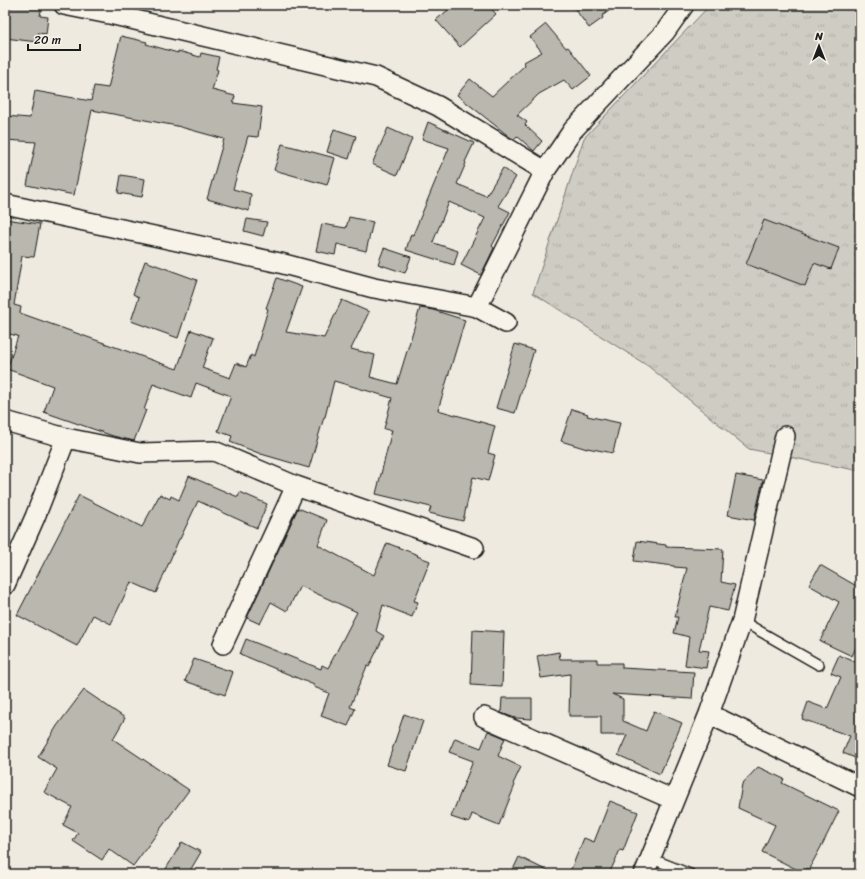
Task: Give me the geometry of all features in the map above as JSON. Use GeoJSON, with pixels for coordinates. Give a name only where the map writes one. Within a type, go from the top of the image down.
{"type":"FeatureCollection","features":[{"type":"Feature","properties":{"kind":"street"},"geometry":{"type":"LineString","coordinates":[[64,5],[114,15],[376,77],[438,106],[545,171]]}},
{"type":"Feature","properties":{"kind":"street"},"geometry":{"type":"LineString","coordinates":[[477,308],[545,171],[573,130],[665,32],[684,5]]}},
{"type":"Feature","properties":{"kind":"street"},"geometry":{"type":"LineString","coordinates":[[5,204],[280,263],[374,288],[477,308],[506,323]]}},
{"type":"Feature","properties":{"kind":"street"},"geometry":{"type":"LineString","coordinates":[[5,421],[66,438],[140,453],[214,451],[296,486],[474,548]]}},
{"type":"Feature","properties":{"kind":"street"},"geometry":{"type":"LineString","coordinates":[[647,866],[709,714],[742,621],[785,436]]}},
{"type":"Feature","properties":{"kind":"street"},"geometry":{"type":"LineString","coordinates":[[5,585],[35,517],[66,438]]}},
{"type":"Feature","properties":{"kind":"street"},"geometry":{"type":"LineString","coordinates":[[223,644],[296,486]]}},
{"type":"Feature","properties":{"kind":"street"},"geometry":{"type":"LineString","coordinates":[[709,714],[860,787]]}},
{"type":"Feature","properties":{"kind":"street"},"geometry":{"type":"LineString","coordinates":[[484,717],[674,800]]}},
{"type":"Feature","properties":{"kind":"lane"},"geometry":{"type":"LineString","coordinates":[[742,621],[819,665]]}},
{"type":"Feature","properties":{"kind":"lane"},"geometry":{"type":"LineString","coordinates":[[647,866],[690,874]]}},
{"type":"Feature","properties":{"kind":"green space"},"geometry":{"type":"Polygon","coordinates":[[[710,5],[860,5],[860,471],[749,449],[648,366],[533,293],[584,138],[710,5]]]}},
{"type":"Feature","properties":{"kind":"building"},"geometry":{"type":"Polygon","coordinates":[[[5,5],[42,5],[40,16],[48,17],[46,34],[38,33],[37,42],[5,38],[5,5]]]}},
{"type":"Feature","properties":{"kind":"building"},"geometry":{"type":"Polygon","coordinates":[[[454,5],[488,5],[496,14],[460,47],[436,20],[454,5]]]}},
{"type":"Feature","properties":{"kind":"building"},"geometry":{"type":"Polygon","coordinates":[[[572,5],[617,5],[589,28],[572,5]]]}},
{"type":"Feature","properties":{"kind":"building"},"geometry":{"type":"Polygon","coordinates":[[[546,24],[566,48],[568,47],[591,76],[573,90],[564,80],[539,94],[517,115],[527,122],[525,125],[542,141],[534,151],[517,136],[514,139],[511,138],[457,95],[470,79],[492,96],[525,65],[524,62],[542,52],[530,37],[546,24]]]}},
{"type":"Feature","properties":{"kind":"building"},"geometry":{"type":"Polygon","coordinates":[[[121,36],[147,42],[146,44],[178,53],[178,51],[200,57],[201,53],[219,57],[216,69],[218,70],[212,90],[235,96],[233,103],[262,107],[258,137],[248,136],[233,189],[251,194],[249,211],[207,199],[224,139],[177,126],[92,110],[74,195],[27,185],[36,142],[5,140],[5,116],[30,118],[35,91],[91,101],[94,86],[108,88],[121,36]]]}},
{"type":"Feature","properties":{"kind":"building"},"geometry":{"type":"Polygon","coordinates":[[[428,122],[474,143],[457,184],[486,196],[503,168],[516,177],[498,206],[510,212],[492,246],[494,248],[481,275],[461,265],[485,218],[449,202],[433,242],[458,251],[454,265],[406,250],[411,234],[413,235],[449,148],[422,139],[428,122]]]}},
{"type":"Feature","properties":{"kind":"building"},"geometry":{"type":"Polygon","coordinates":[[[388,128],[412,139],[397,175],[372,164],[388,128]]]}},
{"type":"Feature","properties":{"kind":"building"},"geometry":{"type":"Polygon","coordinates":[[[334,129],[356,136],[349,159],[327,152],[334,129]]]}},
{"type":"Feature","properties":{"kind":"building"},"geometry":{"type":"Polygon","coordinates":[[[282,144],[335,158],[327,185],[274,170],[282,144]]]}},
{"type":"Feature","properties":{"kind":"building"},"geometry":{"type":"Polygon","coordinates":[[[121,175],[145,179],[142,197],[118,193],[121,175]]]}},
{"type":"Feature","properties":{"kind":"building"},"geometry":{"type":"Polygon","coordinates":[[[349,217],[373,222],[366,251],[337,244],[335,255],[316,251],[322,224],[346,228],[349,217]]]}},
{"type":"Feature","properties":{"kind":"building"},"geometry":{"type":"Polygon","coordinates":[[[5,219],[40,224],[34,257],[22,256],[14,305],[21,307],[20,313],[177,369],[191,330],[213,338],[202,368],[230,378],[236,363],[246,367],[251,355],[254,357],[268,309],[266,308],[277,278],[302,287],[286,332],[324,338],[342,300],[369,312],[351,349],[375,355],[370,377],[397,384],[420,308],[433,310],[465,320],[438,410],[495,426],[488,453],[495,455],[488,481],[473,477],[463,521],[429,513],[431,507],[376,494],[392,430],[384,429],[392,398],[334,381],[325,417],[309,468],[261,454],[230,442],[232,436],[218,431],[231,396],[196,383],[191,398],[153,384],[144,410],[146,410],[134,441],[113,436],[44,412],[53,386],[7,369],[18,336],[5,333],[5,263],[7,247],[5,247],[5,219]]]}},
{"type":"Feature","properties":{"kind":"building"},"geometry":{"type":"Polygon","coordinates":[[[247,219],[267,222],[263,236],[244,231],[247,219]]]}},
{"type":"Feature","properties":{"kind":"building"},"geometry":{"type":"Polygon","coordinates":[[[764,220],[839,248],[831,269],[814,263],[805,286],[746,264],[764,220]]]}},
{"type":"Feature","properties":{"kind":"building"},"geometry":{"type":"Polygon","coordinates":[[[384,248],[411,257],[405,273],[378,264],[384,248]]]}},
{"type":"Feature","properties":{"kind":"building"},"geometry":{"type":"Polygon","coordinates":[[[145,261],[197,280],[178,338],[131,321],[139,297],[133,294],[145,261]]]}},
{"type":"Feature","properties":{"kind":"building"},"geometry":{"type":"Polygon","coordinates":[[[515,344],[534,350],[515,413],[496,408],[515,344]]]}},
{"type":"Feature","properties":{"kind":"building"},"geometry":{"type":"Polygon","coordinates":[[[572,409],[588,414],[587,416],[620,423],[613,453],[587,449],[561,441],[572,409]]]}},
{"type":"Feature","properties":{"kind":"building"},"geometry":{"type":"Polygon","coordinates":[[[736,475],[763,480],[754,520],[728,515],[736,475]]]}},
{"type":"Feature","properties":{"kind":"building"},"geometry":{"type":"Polygon","coordinates":[[[189,476],[238,497],[240,492],[267,504],[257,528],[198,501],[179,539],[156,593],[131,582],[111,624],[93,615],[77,646],[17,615],[79,495],[142,527],[160,494],[170,499],[171,496],[179,500],[189,476]]]}},
{"type":"Feature","properties":{"kind":"building"},"geometry":{"type":"Polygon","coordinates":[[[298,508],[327,520],[318,545],[374,575],[387,543],[430,561],[414,601],[418,602],[412,617],[383,605],[376,631],[384,636],[369,667],[367,666],[350,707],[355,709],[348,726],[321,716],[329,693],[314,687],[314,685],[240,654],[246,639],[321,669],[322,665],[328,668],[357,612],[300,586],[287,611],[271,602],[260,624],[247,618],[298,508]]]}},
{"type":"Feature","properties":{"kind":"building"},"geometry":{"type":"Polygon","coordinates":[[[637,541],[666,545],[666,547],[723,549],[721,582],[735,585],[728,611],[709,607],[699,650],[709,651],[706,668],[685,665],[689,637],[674,633],[678,617],[675,617],[687,568],[634,561],[637,541]]]}},
{"type":"Feature","properties":{"kind":"building"},"geometry":{"type":"Polygon","coordinates":[[[820,565],[860,588],[860,639],[852,656],[820,641],[839,602],[809,585],[820,565]]]}},
{"type":"Feature","properties":{"kind":"building"},"geometry":{"type":"Polygon","coordinates":[[[473,630],[504,632],[502,687],[471,685],[473,630]]]}},
{"type":"Feature","properties":{"kind":"building"},"geometry":{"type":"Polygon","coordinates":[[[559,652],[560,659],[597,659],[597,663],[622,663],[622,668],[694,672],[692,699],[612,694],[623,699],[623,721],[646,731],[654,711],[682,723],[660,774],[618,755],[627,735],[601,735],[601,716],[569,716],[570,674],[541,678],[537,656],[559,652]]]}},
{"type":"Feature","properties":{"kind":"building"},"geometry":{"type":"Polygon","coordinates":[[[839,655],[860,664],[860,760],[843,753],[850,736],[802,719],[808,702],[827,709],[841,677],[831,673],[839,655]]]}},
{"type":"Feature","properties":{"kind":"building"},"geometry":{"type":"Polygon","coordinates":[[[194,659],[233,672],[225,695],[185,681],[194,659]]]}},
{"type":"Feature","properties":{"kind":"building"},"geometry":{"type":"Polygon","coordinates":[[[84,690],[125,718],[113,739],[189,790],[133,866],[109,849],[102,860],[73,841],[78,833],[63,825],[72,807],[44,792],[57,769],[38,757],[57,726],[84,690]]]}},
{"type":"Feature","properties":{"kind":"building"},"geometry":{"type":"Polygon","coordinates":[[[502,698],[532,698],[532,719],[515,718],[501,713],[502,698]]]}},
{"type":"Feature","properties":{"kind":"building"},"geometry":{"type":"Polygon","coordinates":[[[404,714],[423,721],[406,771],[387,765],[404,714]]]}},
{"type":"Feature","properties":{"kind":"building"},"geometry":{"type":"Polygon","coordinates":[[[488,731],[505,738],[498,756],[521,767],[513,784],[515,785],[499,825],[472,814],[469,823],[451,817],[473,761],[449,752],[455,738],[481,748],[488,731]]]}},
{"type":"Feature","properties":{"kind":"building"},"geometry":{"type":"Polygon","coordinates":[[[758,767],[784,779],[782,783],[839,811],[809,869],[807,868],[804,873],[762,852],[775,825],[738,808],[742,784],[758,767]]]}},
{"type":"Feature","properties":{"kind":"building"},"geometry":{"type":"Polygon","coordinates":[[[610,801],[638,812],[623,851],[620,850],[609,874],[569,874],[584,838],[594,842],[610,801]]]}},
{"type":"Feature","properties":{"kind":"building"},"geometry":{"type":"Polygon","coordinates":[[[182,842],[201,852],[188,874],[163,874],[182,842]]]}},
{"type":"Feature","properties":{"kind":"building"},"geometry":{"type":"Polygon","coordinates":[[[519,857],[554,874],[511,874],[519,857]]]}}]}
